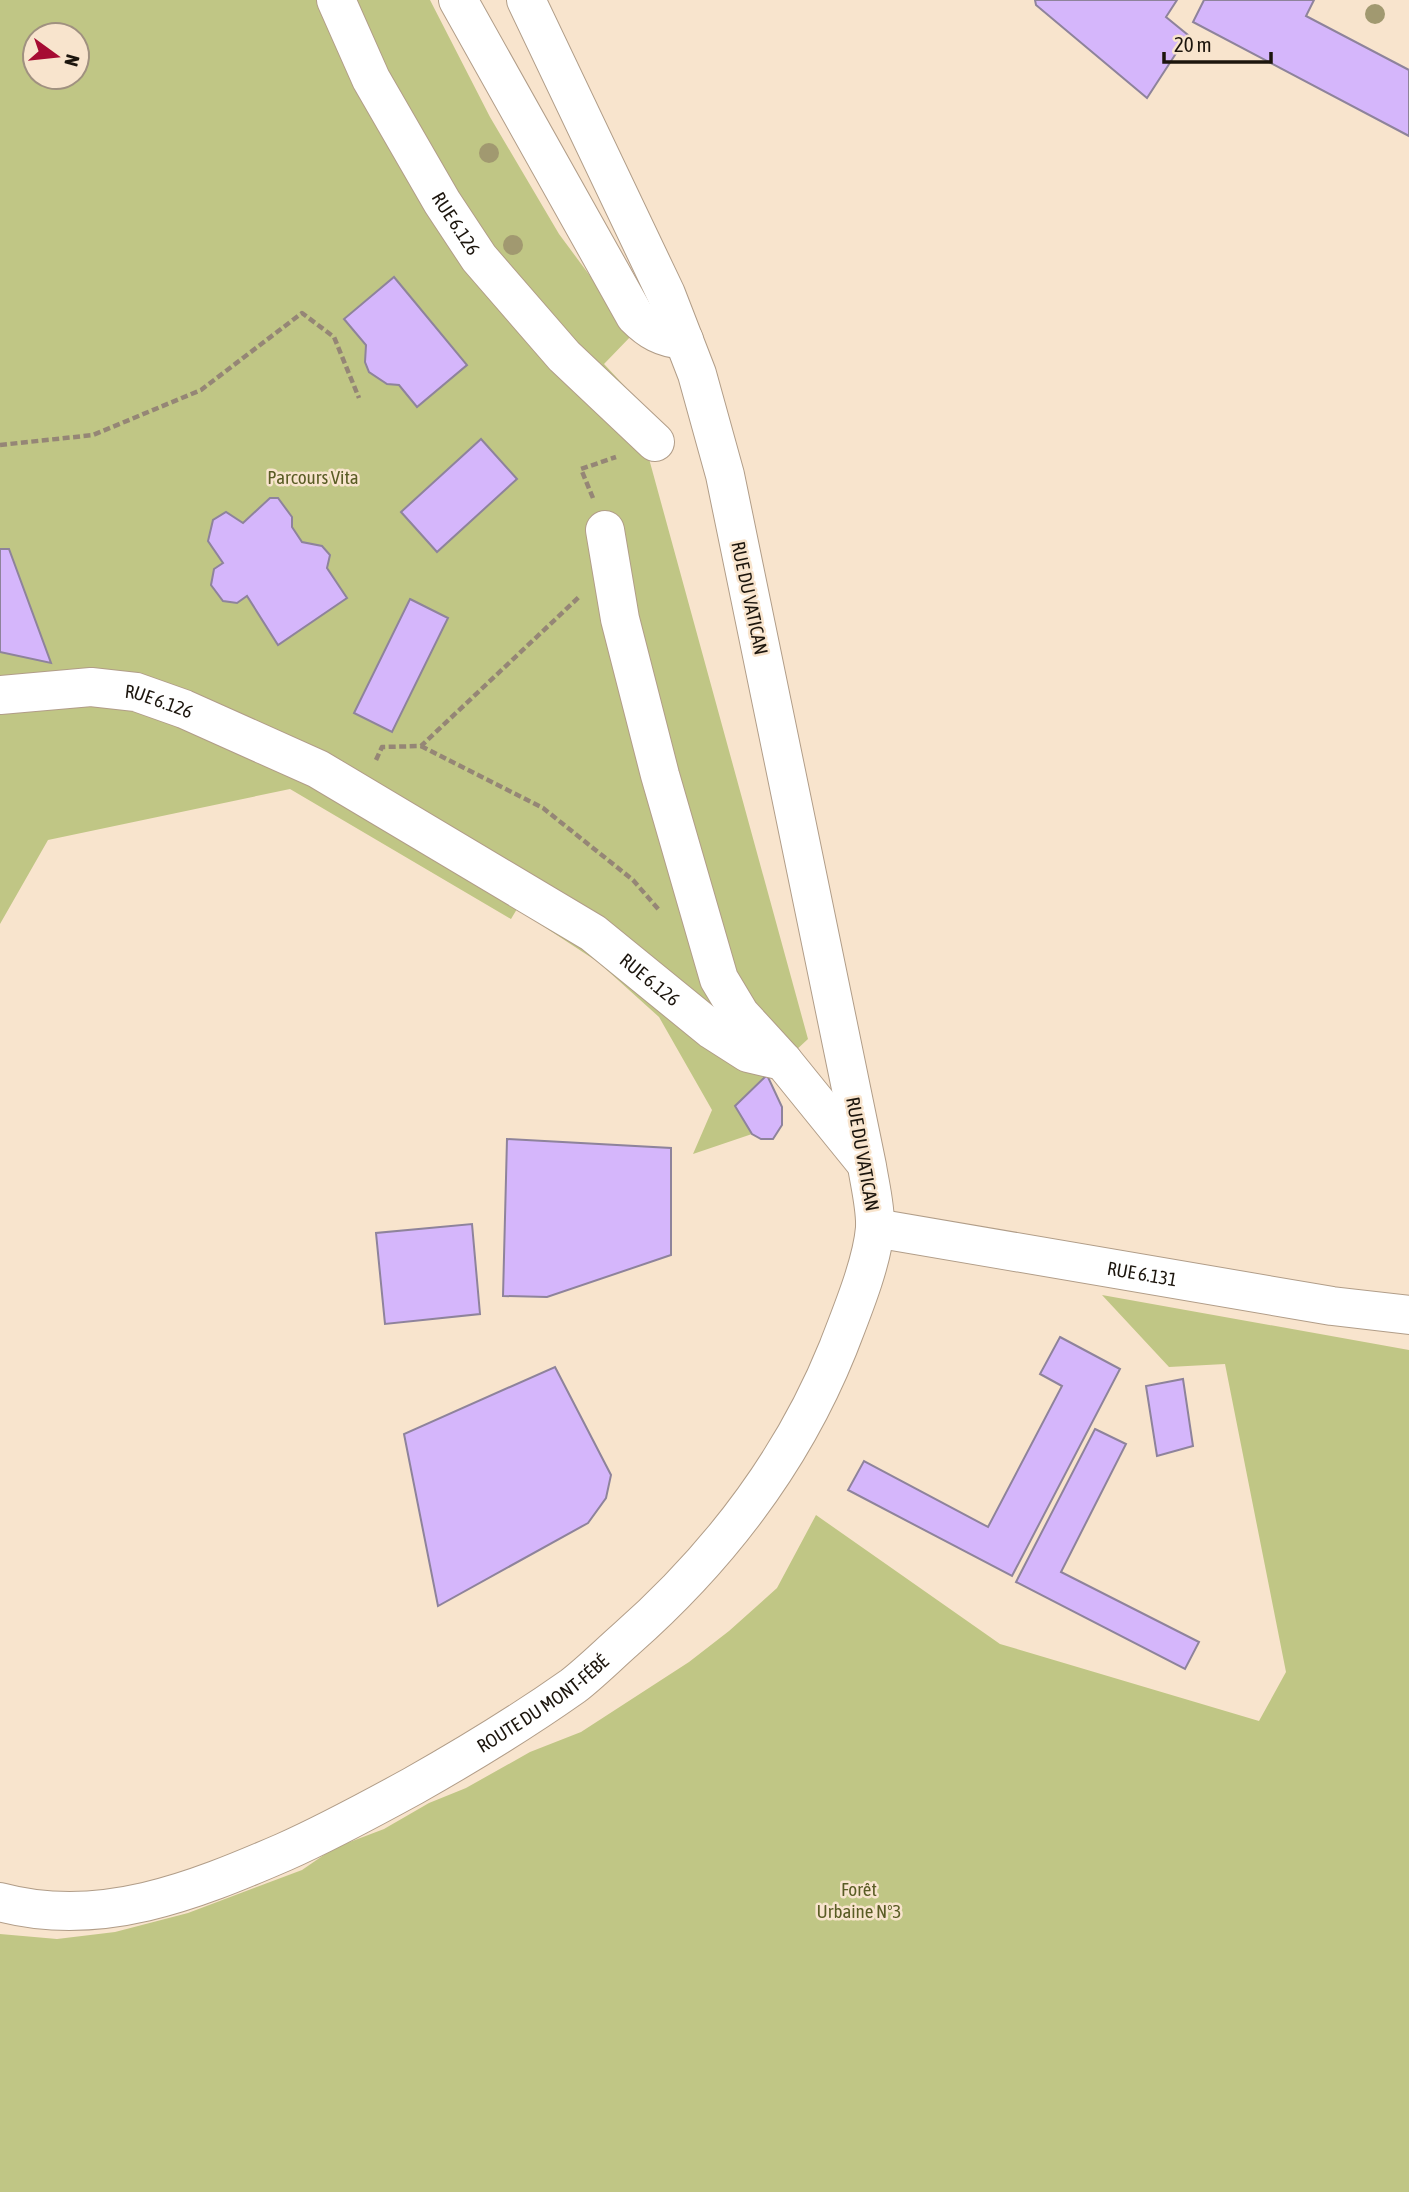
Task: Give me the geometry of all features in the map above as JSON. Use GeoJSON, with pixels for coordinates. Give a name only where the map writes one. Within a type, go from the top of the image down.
{"type":"FeatureCollection","features":[{"type":"Feature","properties":{"kind":"street","name":"RUE 6.126"},"geometry":{"type":"LineString","coordinates":[[336,0],[371,79],[442,202],[479,258],[564,356],[653,440]]}},
{"type":"Feature","properties":{"kind":"street"},"geometry":{"type":"LineString","coordinates":[[458,0],[635,316],[649,330],[668,338],[684,340]]}},
{"type":"Feature","properties":{"kind":"street","name":"RUE DU VATICAN"},"geometry":{"type":"LineString","coordinates":[[526,0],[647,251],[697,373],[725,475],[867,1166],[875,1228]]}},
{"type":"Feature","properties":{"kind":"street"},"geometry":{"type":"LineString","coordinates":[[609,547],[620,619],[656,762],[719,979],[740,1014],[783,1061],[867,1166]]}},
{"type":"Feature","properties":{"kind":"street","name":"RUE 6.126"},"geometry":{"type":"LineString","coordinates":[[0,695],[92,687],[136,692],[184,709],[318,769],[593,933],[712,1030],[748,1053],[783,1061]]}},
{"type":"Feature","properties":{"kind":"street","name":"RUE 6.131"},"geometry":{"type":"LineString","coordinates":[[875,1228],[1332,1306],[1409,1315]]}},
{"type":"Feature","properties":{"kind":"street","name":"ROUTE DU MONT-FÉBÉ"},"geometry":{"type":"LineString","coordinates":[[0,1902],[72,1913],[131,1906],[176,1895],[223,1878],[331,1832],[463,1758],[576,1684],[655,1614],[735,1526],[762,1491],[807,1419],[830,1367],[849,1321],[875,1228]]}},
{"type":"Feature","properties":{"kind":"path"},"geometry":{"type":"LineString","coordinates":[[0,445],[93,435],[201,390],[302,313],[334,337],[359,398]]}},
{"type":"Feature","properties":{"kind":"path"},"geometry":{"type":"LineString","coordinates":[[421,746],[609,547],[582,469],[629,453],[653,440]]}},
{"type":"Feature","properties":{"kind":"path"},"geometry":{"type":"LineString","coordinates":[[382,747],[421,746],[543,807],[633,880],[667,920]]}},
{"type":"Feature","properties":{"kind":"green space","name":"Parcours Vita"},"geometry":{"type":"Polygon","coordinates":[[[0,0],[430,0],[490,117],[559,234],[633,334],[604,364],[673,438],[648,455],[808,1039],[736,1106],[752,1134],[693,1154],[712,1110],[659,1017],[598,962],[517,909],[511,919],[290,789],[48,840],[0,924],[0,0]]]}},
{"type":"Feature","properties":{"kind":"green space","name":"Forêt Urbaine N°3"},"geometry":{"type":"Polygon","coordinates":[[[1102,1295],[1409,1350],[1409,2192],[0,2192],[0,1934],[57,1939],[115,1932],[188,1913],[302,1870],[334,1848],[384,1829],[530,1752],[581,1732],[689,1662],[777,1588],[816,1515],[1000,1644],[1259,1721],[1286,1672],[1225,1364],[1169,1367],[1102,1295]]]}},
{"type":"Feature","properties":{"kind":"building"},"geometry":{"type":"Polygon","coordinates":[[[1035,0],[1177,0],[1166,17],[1188,35],[1147,98],[1036,5],[1035,0]]]}},
{"type":"Feature","properties":{"kind":"building"},"geometry":{"type":"Polygon","coordinates":[[[1204,0],[1314,0],[1306,16],[1409,70],[1409,136],[1193,22],[1204,0]]]}},
{"type":"Feature","properties":{"kind":"building"},"geometry":{"type":"Polygon","coordinates":[[[394,277],[467,365],[417,407],[399,385],[387,384],[369,372],[365,362],[366,345],[344,319],[394,277]]]}},
{"type":"Feature","properties":{"kind":"building"},"geometry":{"type":"Polygon","coordinates":[[[481,439],[517,479],[437,552],[401,512],[481,439]]]}},
{"type":"Feature","properties":{"kind":"building"},"geometry":{"type":"Polygon","coordinates":[[[270,498],[278,498],[292,517],[292,527],[302,542],[322,546],[330,555],[327,568],[347,598],[278,645],[247,596],[237,603],[223,601],[211,585],[214,569],[223,563],[208,541],[213,520],[226,512],[243,523],[270,498]]]}},
{"type":"Feature","properties":{"kind":"building"},"geometry":{"type":"Polygon","coordinates":[[[0,549],[9,549],[51,663],[0,652],[0,549]]]}},
{"type":"Feature","properties":{"kind":"building"},"geometry":{"type":"Polygon","coordinates":[[[410,599],[448,618],[392,732],[354,713],[410,599]]]}},
{"type":"Feature","properties":{"kind":"building"},"geometry":{"type":"Polygon","coordinates":[[[767,1075],[782,1107],[782,1125],[773,1139],[761,1139],[752,1134],[735,1106],[767,1075]]]}},
{"type":"Feature","properties":{"kind":"building"},"geometry":{"type":"Polygon","coordinates":[[[507,1139],[671,1148],[671,1255],[547,1297],[503,1296],[507,1139]]]}},
{"type":"Feature","properties":{"kind":"building"},"geometry":{"type":"Polygon","coordinates":[[[472,1224],[480,1314],[385,1324],[376,1233],[472,1224]]]}},
{"type":"Feature","properties":{"kind":"building"},"geometry":{"type":"Polygon","coordinates":[[[1060,1337],[1120,1369],[1012,1576],[848,1490],[864,1461],[988,1527],[1062,1386],[1040,1374],[1060,1337]]]}},
{"type":"Feature","properties":{"kind":"building"},"geometry":{"type":"Polygon","coordinates":[[[555,1367],[611,1475],[606,1498],[588,1523],[438,1606],[404,1434],[555,1367]]]}},
{"type":"Feature","properties":{"kind":"building"},"geometry":{"type":"Polygon","coordinates":[[[1183,1379],[1193,1446],[1157,1456],[1146,1386],[1183,1379]]]}},
{"type":"Feature","properties":{"kind":"building"},"geometry":{"type":"Polygon","coordinates":[[[1095,1429],[1126,1444],[1061,1572],[1199,1642],[1185,1669],[1016,1582],[1095,1429]]]}}]}
